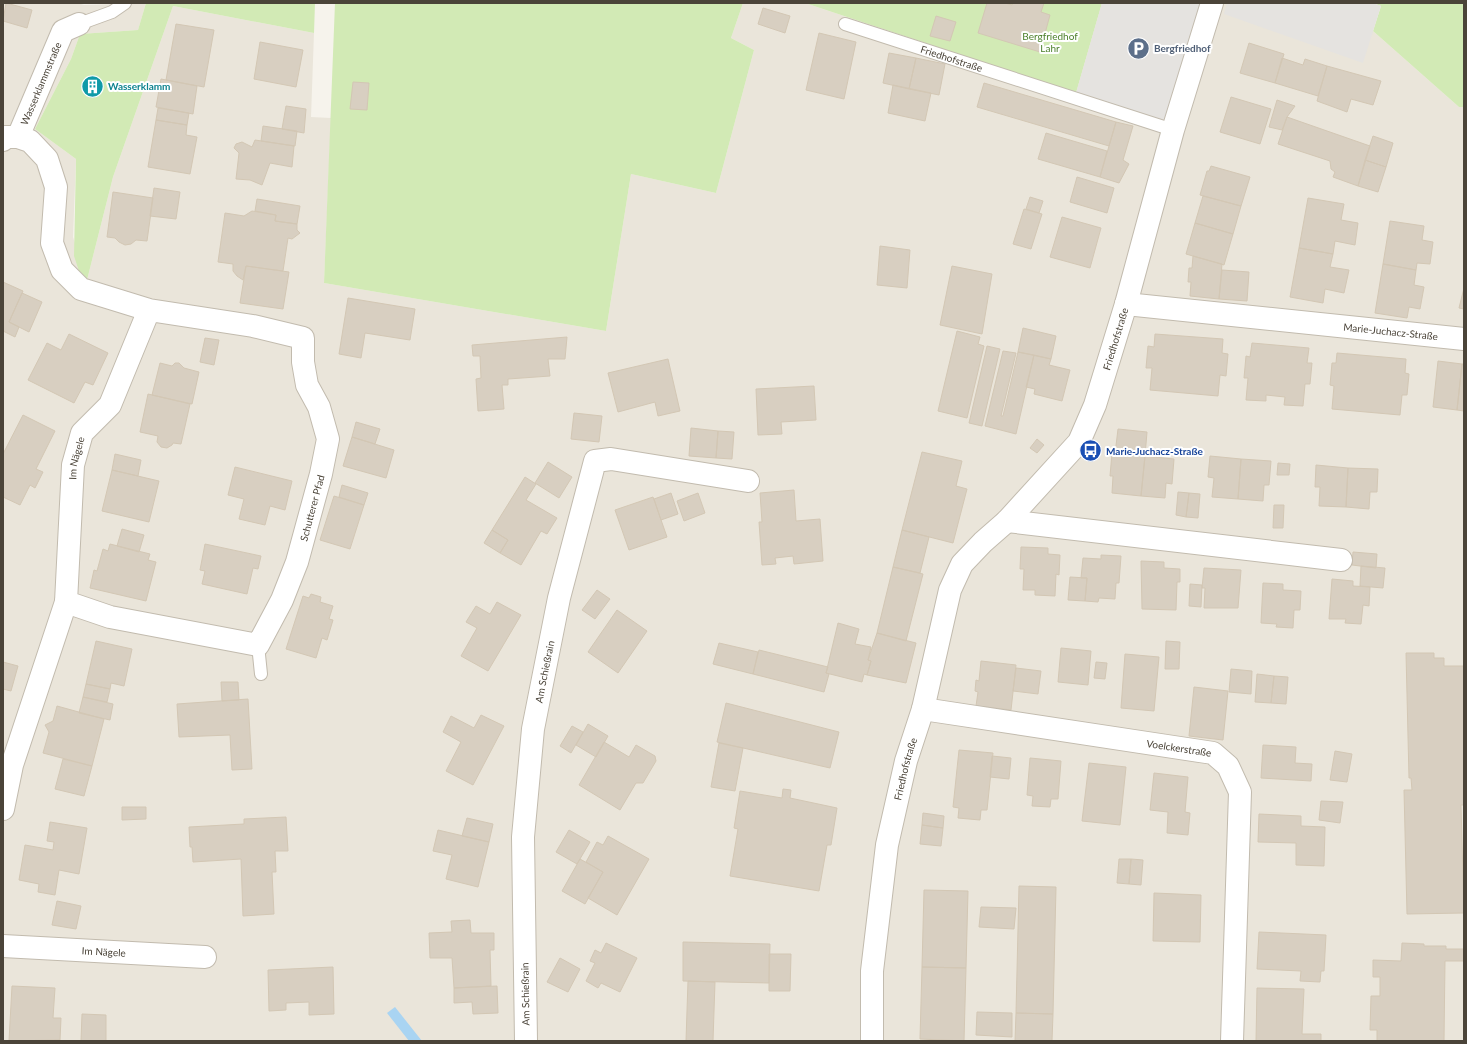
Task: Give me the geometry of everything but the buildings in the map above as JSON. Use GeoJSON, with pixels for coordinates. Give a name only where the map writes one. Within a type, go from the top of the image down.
{"type":"FeatureCollection","features":[{"type":"Feature","properties":{"kind":"street","name":"Friedhofstraße"},"geometry":{"type":"LineString","coordinates":[[872,1041],[872,971],[887,846],[906,762],[923,709],[950,590],[962,564],[983,542],[1007,521],[1079,442],[1095,405],[1126,304],[1173,130],[1212,3]]}},
{"type":"Feature","properties":{"kind":"street","name":"Wasserklammstraße"},"geometry":{"type":"LineString","coordinates":[[11,138],[63,31],[79,24]]}},
{"type":"Feature","properties":{"kind":"street"},"geometry":{"type":"LineString","coordinates":[[11,138],[30,141],[47,159],[56,187],[52,243],[62,270],[81,289],[149,310]]}},
{"type":"Feature","properties":{"kind":"street","name":"Marie-Juchacz-Straße"},"geometry":{"type":"LineString","coordinates":[[1126,304],[1464,339]]}},
{"type":"Feature","properties":{"kind":"street","name":"Schutterer Pfad"},"geometry":{"type":"LineString","coordinates":[[149,310],[253,326],[303,338],[303,362],[307,385],[319,407],[328,439],[321,474],[297,562],[282,600],[258,645]]}},
{"type":"Feature","properties":{"kind":"street","name":"Im Nägele"},"geometry":{"type":"LineString","coordinates":[[3,809],[12,765],[66,602],[73,465],[82,433],[110,405],[149,310]]}},
{"type":"Feature","properties":{"kind":"street","name":"Am Schießrain"},"geometry":{"type":"LineString","coordinates":[[526,1041],[523,837],[533,729],[559,598],[595,461],[611,459],[748,480]]}},
{"type":"Feature","properties":{"kind":"street"},"geometry":{"type":"LineString","coordinates":[[1007,521],[1341,560]]}},
{"type":"Feature","properties":{"kind":"street"},"geometry":{"type":"LineString","coordinates":[[66,602],[110,617],[258,645]]}},
{"type":"Feature","properties":{"kind":"street","name":"Voelckerstraße"},"geometry":{"type":"LineString","coordinates":[[923,709],[1212,753],[1228,766],[1240,792],[1232,1041]]}},
{"type":"Feature","properties":{"kind":"street","name":"Im Nägele"},"geometry":{"type":"LineString","coordinates":[[3,946],[205,957]]}},
{"type":"Feature","properties":{"kind":"lane"},"geometry":{"type":"LineString","coordinates":[[79,24],[112,12],[125,3]]}},
{"type":"Feature","properties":{"kind":"lane","name":"Friedhofstraße"},"geometry":{"type":"LineString","coordinates":[[845,24],[1173,130]]}},
{"type":"Feature","properties":{"kind":"lane"},"geometry":{"type":"LineString","coordinates":[[258,645],[261,674]]}},
{"type":"Feature","properties":{"kind":"shaded area"},"geometry":{"type":"Polygon","coordinates":[[[3,3],[78,3],[84,5],[146,3],[138,30],[80,34],[71,59],[35,129],[76,159],[73,237],[87,280],[113,177],[173,6],[314,33],[311,117],[331,118],[324,283],[606,331],[631,174],[716,193],[754,50],[731,38],[743,3],[805,3],[1076,93],[1102,3],[1373,3],[1373,31],[1459,107],[1464,107],[1464,1041],[3,1041],[3,3]]]}},
{"type":"Feature","properties":{"kind":"shaded area","name":"Bergfriedhof"},"geometry":{"type":"Polygon","coordinates":[[[1102,3],[1200,3],[1166,121],[1076,93],[1102,3]]]}},
{"type":"Feature","properties":{"kind":"shaded area"},"geometry":{"type":"Polygon","coordinates":[[[1227,3],[1373,3],[1381,6],[1363,63],[1224,14],[1227,3]]]}},
{"type":"Feature","properties":{"kind":"green space"},"geometry":{"type":"Polygon","coordinates":[[[146,3],[315,3],[314,33],[173,6],[113,177],[87,280],[79,271],[74,256],[76,159],[35,129],[71,59],[80,34],[138,30],[146,3]]]}},
{"type":"Feature","properties":{"kind":"green space"},"geometry":{"type":"Polygon","coordinates":[[[335,3],[743,3],[731,38],[754,50],[716,193],[631,174],[606,331],[324,283],[335,3]]]}},
{"type":"Feature","properties":{"kind":"green space","name":"Bergfriedhof Lahr"},"geometry":{"type":"Polygon","coordinates":[[[805,3],[1102,3],[1076,93],[805,3]]]}},
{"type":"Feature","properties":{"kind":"green space"},"geometry":{"type":"Polygon","coordinates":[[[1373,3],[1464,3],[1464,107],[1459,107],[1373,31],[1381,6],[1373,3]]]}},
{"type":"Feature","properties":{"kind":"water"},"geometry":{"type":"Polygon","coordinates":[[[395,1007],[422,1041],[409,1041],[387,1013],[395,1007]]]}},
{"type":"Feature","properties":{"kind":"place","name":"Bergfriedhof"},"geometry":{"type":"Point","coordinates":[1138,48]}},
{"type":"Feature","properties":{"kind":"place","name":"Wasserklamm"},"geometry":{"type":"Point","coordinates":[92,86]}},
{"type":"Feature","properties":{"kind":"place","name":"Marie-Juchacz-Straße"},"geometry":{"type":"Point","coordinates":[1090,451]}}]}
